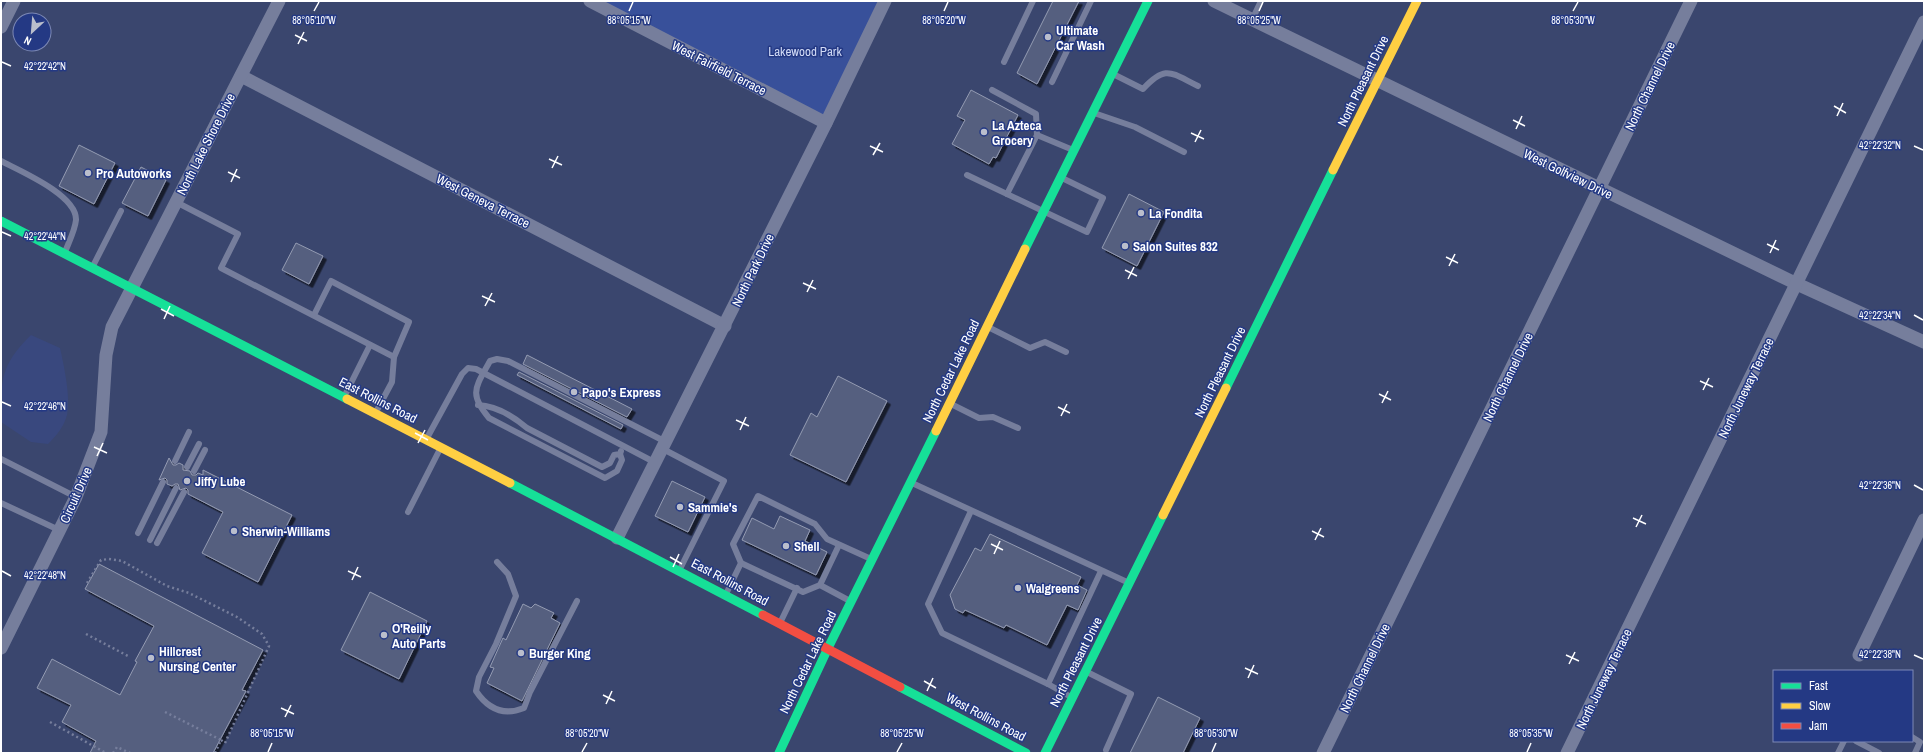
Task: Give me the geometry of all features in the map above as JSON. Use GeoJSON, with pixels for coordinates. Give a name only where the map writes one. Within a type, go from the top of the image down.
{"type":"FeatureCollection","features":[{"type":"Feature","properties":{"kind":"main road","name":"North Cedar Lake Road"},"geometry":{"type":"LineString","coordinates":[[779,753],[828,648],[1148,1]]}},
{"type":"Feature","properties":{"kind":"main road","name":"North Pleasant Drive"},"geometry":{"type":"LineString","coordinates":[[1045,753],[1130,584],[1417,1]]}},
{"type":"Feature","properties":{"kind":"main road","name":"East Rollins Road"},"geometry":{"type":"LineString","coordinates":[[1,221],[618,538],[828,648]]}},
{"type":"Feature","properties":{"kind":"main road","name":"West Rollins Road"},"geometry":{"type":"LineString","coordinates":[[828,648],[1026,753]]}},
{"type":"Feature","properties":{"kind":"street"},"geometry":{"type":"LineString","coordinates":[[1,27],[14,1]]}},
{"type":"Feature","properties":{"kind":"street","name":"North Lake Shore Drive"},"geometry":{"type":"LineString","coordinates":[[132,288],[279,1]]}},
{"type":"Feature","properties":{"kind":"street","name":"West Fairfield Terrace"},"geometry":{"type":"LineString","coordinates":[[590,1],[826,123]]}},
{"type":"Feature","properties":{"kind":"street","name":"North Park Drive"},"geometry":{"type":"LineString","coordinates":[[618,538],[826,123],[885,1]]}},
{"type":"Feature","properties":{"kind":"street","name":"West Golfview Drive"},"geometry":{"type":"LineString","coordinates":[[1214,1],[1378,82],[1797,284],[1924,342]]}},
{"type":"Feature","properties":{"kind":"street","name":"North Channel Drive"},"geometry":{"type":"LineString","coordinates":[[1324,753],[1691,1]]}},
{"type":"Feature","properties":{"kind":"street","name":"North Juneway Terrace"},"geometry":{"type":"LineString","coordinates":[[1568,753],[1924,22]]}},
{"type":"Feature","properties":{"kind":"street","name":"West Geneva Terrace"},"geometry":{"type":"LineString","coordinates":[[241,76],[725,326]]}},
{"type":"Feature","properties":{"kind":"street","name":"Circuit Drive"},"geometry":{"type":"LineString","coordinates":[[1,648],[76,497],[101,432],[106,355],[112,327],[132,288]]}},
{"type":"Feature","properties":{"kind":"street"},"geometry":{"type":"LineString","coordinates":[[1859,655],[1924,520]]}},
{"type":"Feature","properties":{"kind":"lane"},"geometry":{"type":"LineString","coordinates":[[1004,62],[1033,1]]}},
{"type":"Feature","properties":{"kind":"lane"},"geometry":{"type":"LineString","coordinates":[[1052,82],[1091,1]]}},
{"type":"Feature","properties":{"kind":"lane"},"geometry":{"type":"LineString","coordinates":[[1252,20],[1261,1]]}},
{"type":"Feature","properties":{"kind":"lane"},"geometry":{"type":"LineString","coordinates":[[1112,74],[1143,89],[1155,76],[1170,73],[1198,86]]}},
{"type":"Feature","properties":{"kind":"lane"},"geometry":{"type":"LineString","coordinates":[[992,90],[1036,114],[1038,134],[1007,194]]}},
{"type":"Feature","properties":{"kind":"lane"},"geometry":{"type":"LineString","coordinates":[[1093,113],[1135,127],[1184,152]]}},
{"type":"Feature","properties":{"kind":"lane"},"geometry":{"type":"LineString","coordinates":[[1038,134],[1074,150]]}},
{"type":"Feature","properties":{"kind":"lane"},"geometry":{"type":"LineString","coordinates":[[1,161],[40,181],[74,208],[76,219],[65,254]]}},
{"type":"Feature","properties":{"kind":"lane"},"geometry":{"type":"LineString","coordinates":[[967,174],[1087,232],[1103,198],[1061,177]]}},
{"type":"Feature","properties":{"kind":"lane"},"geometry":{"type":"LineString","coordinates":[[176,202],[238,234],[221,268],[394,357]]}},
{"type":"Feature","properties":{"kind":"lane"},"geometry":{"type":"LineString","coordinates":[[93,268],[120,211]]}},
{"type":"Feature","properties":{"kind":"lane"},"geometry":{"type":"LineString","coordinates":[[314,315],[331,281],[409,322],[394,357],[392,382],[375,413]]}},
{"type":"Feature","properties":{"kind":"lane"},"geometry":{"type":"LineString","coordinates":[[987,326],[1030,348],[1045,342],[1066,352]]}},
{"type":"Feature","properties":{"kind":"lane"},"geometry":{"type":"LineString","coordinates":[[344,397],[370,345]]}},
{"type":"Feature","properties":{"kind":"lane"},"geometry":{"type":"LineString","coordinates":[[624,446],[620,454],[622,460],[617,471],[605,478],[489,418],[478,405],[475,395],[477,385],[490,361],[497,359],[508,361],[664,446],[724,481],[680,571]]}},
{"type":"Feature","properties":{"kind":"lane"},"geometry":{"type":"LineString","coordinates":[[426,440],[462,374],[468,368],[484,372],[656,463]]}},
{"type":"Feature","properties":{"kind":"lane"},"geometry":{"type":"LineString","coordinates":[[949,404],[979,418],[993,417],[1018,428]]}},
{"type":"Feature","properties":{"kind":"lane"},"geometry":{"type":"LineString","coordinates":[[478,405],[490,406],[516,420],[527,428],[602,467],[610,464],[614,455],[620,454]]}},
{"type":"Feature","properties":{"kind":"lane"},"geometry":{"type":"LineString","coordinates":[[175,461],[189,432]]}},
{"type":"Feature","properties":{"kind":"lane"},"geometry":{"type":"LineString","coordinates":[[187,467],[199,444]]}},
{"type":"Feature","properties":{"kind":"lane"},"geometry":{"type":"LineString","coordinates":[[408,512],[441,447]]}},
{"type":"Feature","properties":{"kind":"lane"},"geometry":{"type":"LineString","coordinates":[[194,471],[205,450]]}},
{"type":"Feature","properties":{"kind":"lane"},"geometry":{"type":"LineString","coordinates":[[1,459],[76,497]]}},
{"type":"Feature","properties":{"kind":"lane"},"geometry":{"type":"LineString","coordinates":[[138,533],[163,482]]}},
{"type":"Feature","properties":{"kind":"lane"},"geometry":{"type":"LineString","coordinates":[[910,483],[1130,584]]}},
{"type":"Feature","properties":{"kind":"lane"},"geometry":{"type":"LineString","coordinates":[[150,540],[176,488]]}},
{"type":"Feature","properties":{"kind":"lane"},"geometry":{"type":"LineString","coordinates":[[157,543],[184,492]]}},
{"type":"Feature","properties":{"kind":"lane"},"geometry":{"type":"LineString","coordinates":[[852,601],[820,586],[803,592],[741,563],[733,544],[758,496],[815,524],[827,539],[872,560]]}},
{"type":"Feature","properties":{"kind":"lane"},"geometry":{"type":"LineString","coordinates":[[1,503],[60,531]]}},
{"type":"Feature","properties":{"kind":"lane"},"geometry":{"type":"LineString","coordinates":[[971,511],[928,604],[942,633],[1073,697]]}},
{"type":"Feature","properties":{"kind":"lane"},"geometry":{"type":"LineString","coordinates":[[820,586],[839,545]]}},
{"type":"Feature","properties":{"kind":"lane"},"geometry":{"type":"LineString","coordinates":[[497,562],[508,574],[516,596],[496,644],[479,676],[476,691],[483,701],[492,708],[512,712],[524,708],[530,692],[577,601]]}},
{"type":"Feature","properties":{"kind":"lane"},"geometry":{"type":"LineString","coordinates":[[726,595],[741,563]]}},
{"type":"Feature","properties":{"kind":"lane"},"geometry":{"type":"LineString","coordinates":[[1048,684],[1102,571]]}},
{"type":"Feature","properties":{"kind":"lane"},"geometry":{"type":"LineString","coordinates":[[780,623],[797,588]]}},
{"type":"Feature","properties":{"kind":"lane"},"geometry":{"type":"LineString","coordinates":[[1086,672],[1131,694],[1106,750]]}},
{"type":"Feature","properties":{"kind":"lane"},"geometry":{"type":"LineString","coordinates":[[1913,738],[1920,742],[1915,753]]}},
{"type":"Feature","properties":{"kind":"lane"},"geometry":{"type":"LineString","coordinates":[[1838,753],[1844,742]]}},
{"type":"Feature","properties":{"kind":"lane"},"geometry":{"type":"LineString","coordinates":[[1858,742],[1879,753]]}},
{"type":"Feature","properties":{"kind":"path"},"geometry":{"type":"LineString","coordinates":[[87,583],[101,560],[110,559],[122,561],[167,586],[189,593],[236,617],[262,634],[269,646],[225,743],[165,712]]}},
{"type":"Feature","properties":{"kind":"path"},"geometry":{"type":"LineString","coordinates":[[86,634],[128,656]]}},
{"type":"Feature","properties":{"kind":"path"},"geometry":{"type":"LineString","coordinates":[[50,722],[106,753]]}},
{"type":"Feature","properties":{"kind":"path"},"geometry":{"type":"LineString","coordinates":[[214,753],[221,740]]}},
{"type":"Feature","properties":{"kind":"path"},"geometry":{"type":"LineString","coordinates":[[113,753],[117,747],[130,753]]}},
{"type":"Feature","properties":{"kind":"green space","name":"Lakewood Park"},"geometry":{"type":"Polygon","coordinates":[[[600,1],[885,1],[829,118],[600,1]]]}},
{"type":"Feature","properties":{"kind":"shaded area"},"geometry":{"type":"Polygon","coordinates":[[[31,335],[60,348],[66,382],[68,408],[66,419],[57,434],[48,444],[31,442],[1,422],[1,395],[4,374],[13,355],[31,335]]]}},
{"type":"Feature","properties":{"kind":"building","name":"Ultimate Car Wash"},"geometry":{"type":"Polygon","coordinates":[[[1053,1],[1079,1],[1037,84],[1017,73],[1053,1]]]}},
{"type":"Feature","properties":{"kind":"building","name":"La Azteca Grocery"},"geometry":{"type":"Polygon","coordinates":[[[971,90],[1018,115],[996,158],[993,157],[989,164],[952,144],[965,120],[957,116],[971,90]]]}},
{"type":"Feature","properties":{"kind":"building"},"geometry":{"type":"Polygon","coordinates":[[[79,145],[115,163],[94,204],[59,186],[79,145]]]}},
{"type":"Feature","properties":{"kind":"building"},"geometry":{"type":"Polygon","coordinates":[[[141,167],[166,180],[148,216],[122,203],[141,167]]]}},
{"type":"Feature","properties":{"kind":"building"},"geometry":{"type":"Polygon","coordinates":[[[1129,194],[1164,212],[1137,266],[1102,248],[1129,194]]]}},
{"type":"Feature","properties":{"kind":"building"},"geometry":{"type":"Polygon","coordinates":[[[296,243],[323,256],[309,284],[282,270],[296,243]]]}},
{"type":"Feature","properties":{"kind":"building"},"geometry":{"type":"Polygon","coordinates":[[[527,355],[632,409],[627,417],[523,364],[527,355]]]}},
{"type":"Feature","properties":{"kind":"building"},"geometry":{"type":"Polygon","coordinates":[[[519,372],[623,425],[621,429],[517,375],[519,372]]]}},
{"type":"Feature","properties":{"kind":"building"},"geometry":{"type":"Polygon","coordinates":[[[838,376],[887,401],[846,482],[790,455],[811,413],[817,417],[838,376]]]}},
{"type":"Feature","properties":{"kind":"building"},"geometry":{"type":"Polygon","coordinates":[[[169,458],[173,465],[179,463],[183,465],[183,470],[190,471],[192,475],[196,475],[198,473],[203,475],[203,470],[292,515],[258,582],[202,553],[223,512],[188,494],[188,490],[186,488],[180,490],[178,484],[172,486],[167,484],[167,480],[165,478],[159,480],[169,458]]]}},
{"type":"Feature","properties":{"kind":"building","name":"Sammie's"},"geometry":{"type":"Polygon","coordinates":[[[672,481],[705,497],[688,532],[655,516],[672,481]]]}},
{"type":"Feature","properties":{"kind":"building","name":"Shell"},"geometry":{"type":"Polygon","coordinates":[[[780,516],[810,530],[805,541],[827,552],[816,575],[742,540],[752,518],[774,529],[780,516]]]}},
{"type":"Feature","properties":{"kind":"building","name":"Walgreens"},"geometry":{"type":"Polygon","coordinates":[[[990,534],[1081,577],[1077,585],[1087,590],[1078,610],[1067,605],[1047,645],[1006,625],[1004,628],[965,610],[963,613],[955,609],[950,595],[975,548],[981,551],[990,534]]]}},
{"type":"Feature","properties":{"kind":"building","name":"Hillcrest Nursing Center"},"geometry":{"type":"Polygon","coordinates":[[[99,564],[263,650],[242,690],[246,691],[213,753],[90,753],[96,741],[62,722],[71,705],[37,688],[52,659],[120,695],[137,662],[135,661],[154,626],[85,589],[99,564]]]}},
{"type":"Feature","properties":{"kind":"building","name":"O'Reilly Auto Parts"},"geometry":{"type":"Polygon","coordinates":[[[370,592],[427,621],[399,679],[341,650],[370,592]]]}},
{"type":"Feature","properties":{"kind":"building","name":"Burger King"},"geometry":{"type":"Polygon","coordinates":[[[523,604],[531,608],[535,604],[554,613],[551,618],[560,623],[522,701],[487,683],[494,668],[490,667],[503,638],[506,640],[523,604]]]}},
{"type":"Feature","properties":{"kind":"building"},"geometry":{"type":"Polygon","coordinates":[[[1158,697],[1200,718],[1183,753],[1130,753],[1158,697]]]}},
{"type":"Feature","properties":{"kind":"traffic: fast"},"geometry":{"type":"LineString","coordinates":[[1025,249],[1148,1]]}},
{"type":"Feature","properties":{"kind":"traffic: fast"},"geometry":{"type":"LineString","coordinates":[[1226,388],[1333,170]]}},
{"type":"Feature","properties":{"kind":"traffic: fast"},"geometry":{"type":"LineString","coordinates":[[1,221],[347,399]]}},
{"type":"Feature","properties":{"kind":"traffic: fast"},"geometry":{"type":"LineString","coordinates":[[779,753],[828,648],[936,431]]}},
{"type":"Feature","properties":{"kind":"traffic: fast"},"geometry":{"type":"LineString","coordinates":[[510,483],[763,615]]}},
{"type":"Feature","properties":{"kind":"traffic: fast"},"geometry":{"type":"LineString","coordinates":[[1045,753],[1163,515]]}},
{"type":"Feature","properties":{"kind":"traffic: fast"},"geometry":{"type":"LineString","coordinates":[[900,687],[1026,753]]}},
{"type":"Feature","properties":{"kind":"traffic: slow"},"geometry":{"type":"LineString","coordinates":[[1333,170],[1417,1]]}},
{"type":"Feature","properties":{"kind":"traffic: slow"},"geometry":{"type":"LineString","coordinates":[[936,431],[1025,249]]}},
{"type":"Feature","properties":{"kind":"traffic: slow"},"geometry":{"type":"LineString","coordinates":[[1163,515],[1226,388]]}},
{"type":"Feature","properties":{"kind":"traffic: slow"},"geometry":{"type":"LineString","coordinates":[[347,399],[510,483]]}},
{"type":"Feature","properties":{"kind":"traffic: jam"},"geometry":{"type":"LineString","coordinates":[[763,615],[900,687]]}},
{"type":"Feature","properties":{"kind":"place","name":"Ultimate Car Wash"},"geometry":{"type":"Point","coordinates":[1048,37]}},
{"type":"Feature","properties":{"kind":"place","name":"La Azteca Grocery"},"geometry":{"type":"Point","coordinates":[984,132]}},
{"type":"Feature","properties":{"kind":"place","name":"Pro Autoworks"},"geometry":{"type":"Point","coordinates":[88,173]}},
{"type":"Feature","properties":{"kind":"place","name":"La Fondita"},"geometry":{"type":"Point","coordinates":[1141,213]}},
{"type":"Feature","properties":{"kind":"place","name":"Salon Suites 832"},"geometry":{"type":"Point","coordinates":[1125,246]}},
{"type":"Feature","properties":{"kind":"place","name":"Papo's Express"},"geometry":{"type":"Point","coordinates":[574,392]}},
{"type":"Feature","properties":{"kind":"place","name":"Jiffy Lube"},"geometry":{"type":"Point","coordinates":[187,481]}},
{"type":"Feature","properties":{"kind":"place","name":"Sammie's"},"geometry":{"type":"Point","coordinates":[680,507]}},
{"type":"Feature","properties":{"kind":"place","name":"Sherwin-Williams"},"geometry":{"type":"Point","coordinates":[234,531]}},
{"type":"Feature","properties":{"kind":"place","name":"Shell"},"geometry":{"type":"Point","coordinates":[786,546]}},
{"type":"Feature","properties":{"kind":"place","name":"Walgreens"},"geometry":{"type":"Point","coordinates":[1018,588]}},
{"type":"Feature","properties":{"kind":"place","name":"O'Reilly Auto Parts"},"geometry":{"type":"Point","coordinates":[384,635]}},
{"type":"Feature","properties":{"kind":"place","name":"Burger King"},"geometry":{"type":"Point","coordinates":[521,653]}},
{"type":"Feature","properties":{"kind":"place","name":"Hillcrest Nursing Center"},"geometry":{"type":"Point","coordinates":[151,658]}}]}
